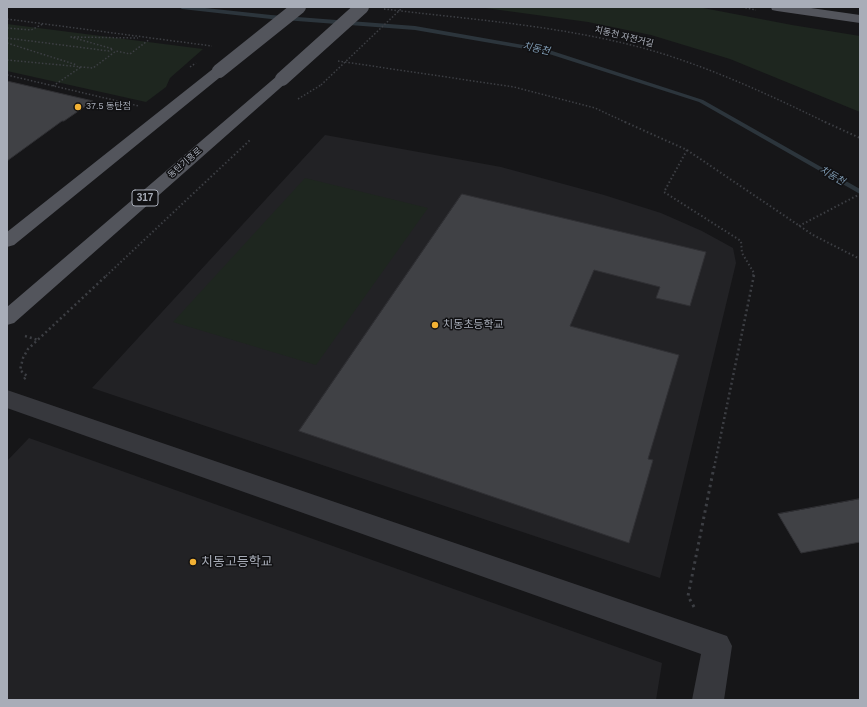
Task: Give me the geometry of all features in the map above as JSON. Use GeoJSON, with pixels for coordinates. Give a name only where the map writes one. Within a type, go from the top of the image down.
{"type":"FeatureCollection","features":[{"type":"Feature","properties":{"kind":"main road"},"geometry":{"type":"LineString","coordinates":[[7,241],[299,7]]}},
{"type":"Feature","properties":{"kind":"main road","name":"동탄기흥로"},"geometry":{"type":"LineString","coordinates":[[7,318],[282,79],[362,7]]}},
{"type":"Feature","properties":{"kind":"main road"},"geometry":{"type":"LineString","coordinates":[[777,7],[860,19]]}},
{"type":"Feature","properties":{"kind":"street"},"geometry":{"type":"LineString","coordinates":[[7,399],[717,646],[708,700]]}},
{"type":"Feature","properties":{"kind":"path"},"geometry":{"type":"LineString","coordinates":[[297,100],[321,85],[403,7]]}},
{"type":"Feature","properties":{"kind":"path","name":"치동천 자전거길"},"geometry":{"type":"LineString","coordinates":[[378,8],[559,31],[595,37],[657,52],[728,77],[860,138]]}},
{"type":"Feature","properties":{"kind":"path"},"geometry":{"type":"LineString","coordinates":[[7,18],[217,47]]}},
{"type":"Feature","properties":{"kind":"path"},"geometry":{"type":"LineString","coordinates":[[7,28],[31,30],[44,24]]}},
{"type":"Feature","properties":{"kind":"path"},"geometry":{"type":"LineString","coordinates":[[7,38],[109,52],[113,49],[71,37],[150,38]]}},
{"type":"Feature","properties":{"kind":"path"},"geometry":{"type":"LineString","coordinates":[[7,60],[93,68],[116,51],[130,54],[150,38]]}},
{"type":"Feature","properties":{"kind":"path"},"geometry":{"type":"LineString","coordinates":[[7,43],[82,66]]}},
{"type":"Feature","properties":{"kind":"path"},"geometry":{"type":"LineString","coordinates":[[332,61],[514,87],[595,108],[687,150],[813,235],[860,259]]}},
{"type":"Feature","properties":{"kind":"path"},"geometry":{"type":"LineString","coordinates":[[53,86],[82,66]]}},
{"type":"Feature","properties":{"kind":"path"},"geometry":{"type":"LineString","coordinates":[[7,75],[140,107]]}},
{"type":"Feature","properties":{"kind":"path"},"geometry":{"type":"LineString","coordinates":[[27,376],[20,370],[23,358],[28,349],[250,139]]}},
{"type":"Feature","properties":{"kind":"path"},"geometry":{"type":"LineString","coordinates":[[687,150],[664,192],[741,241],[742,253],[754,273],[688,596],[717,646]]}},
{"type":"Feature","properties":{"kind":"path"},"geometry":{"type":"LineString","coordinates":[[799,226],[860,194]]}},
{"type":"Feature","properties":{"kind":"shaded area"},"geometry":{"type":"Polygon","coordinates":[[[478,7],[698,7],[860,36],[860,112],[730,59],[651,35],[588,22],[478,7]]]}},
{"type":"Feature","properties":{"kind":"shaded area"},"geometry":{"type":"Polygon","coordinates":[[[7,24],[203,49],[170,78],[166,87],[146,102],[7,71],[7,24]]]}},
{"type":"Feature","properties":{"kind":"shaded area","name":"치동초등학교"},"geometry":{"type":"Polygon","coordinates":[[[325,135],[501,167],[604,195],[661,213],[702,231],[733,248],[736,263],[660,578],[92,388],[325,135]]]}},
{"type":"Feature","properties":{"kind":"shaded area"},"geometry":{"type":"Polygon","coordinates":[[[305,178],[428,208],[316,365],[173,322],[305,178]]]}},
{"type":"Feature","properties":{"kind":"shaded area","name":"치동고등학교"},"geometry":{"type":"Polygon","coordinates":[[[29,438],[662,663],[656,700],[7,700],[7,461],[29,438]]]}},
{"type":"Feature","properties":{"kind":"building"},"geometry":{"type":"Polygon","coordinates":[[[7,81],[93,101],[62,121],[7,161],[7,81]]]}},
{"type":"Feature","properties":{"kind":"building"},"geometry":{"type":"Polygon","coordinates":[[[462,194],[706,252],[690,306],[656,298],[660,287],[594,270],[570,326],[679,355],[648,459],[653,460],[629,543],[299,431],[462,194]]]}},
{"type":"Feature","properties":{"kind":"building"},"geometry":{"type":"Polygon","coordinates":[[[860,499],[860,542],[801,553],[778,514],[860,499]]]}},
{"type":"Feature","properties":{"kind":"waterway","name":"치동천"},"geometry":{"type":"LineString","coordinates":[[182,7],[271,17],[415,28],[544,50],[701,101],[860,192]]}},
{"type":"Feature","properties":{"kind":"place","name":"37.5 동탄점"},"geometry":{"type":"Point","coordinates":[78,107]}},
{"type":"Feature","properties":{"kind":"place","name":"치동초등학교"},"geometry":{"type":"Point","coordinates":[435,325]}},
{"type":"Feature","properties":{"kind":"place","name":"치동고등학교"},"geometry":{"type":"Point","coordinates":[193,562]}}]}
